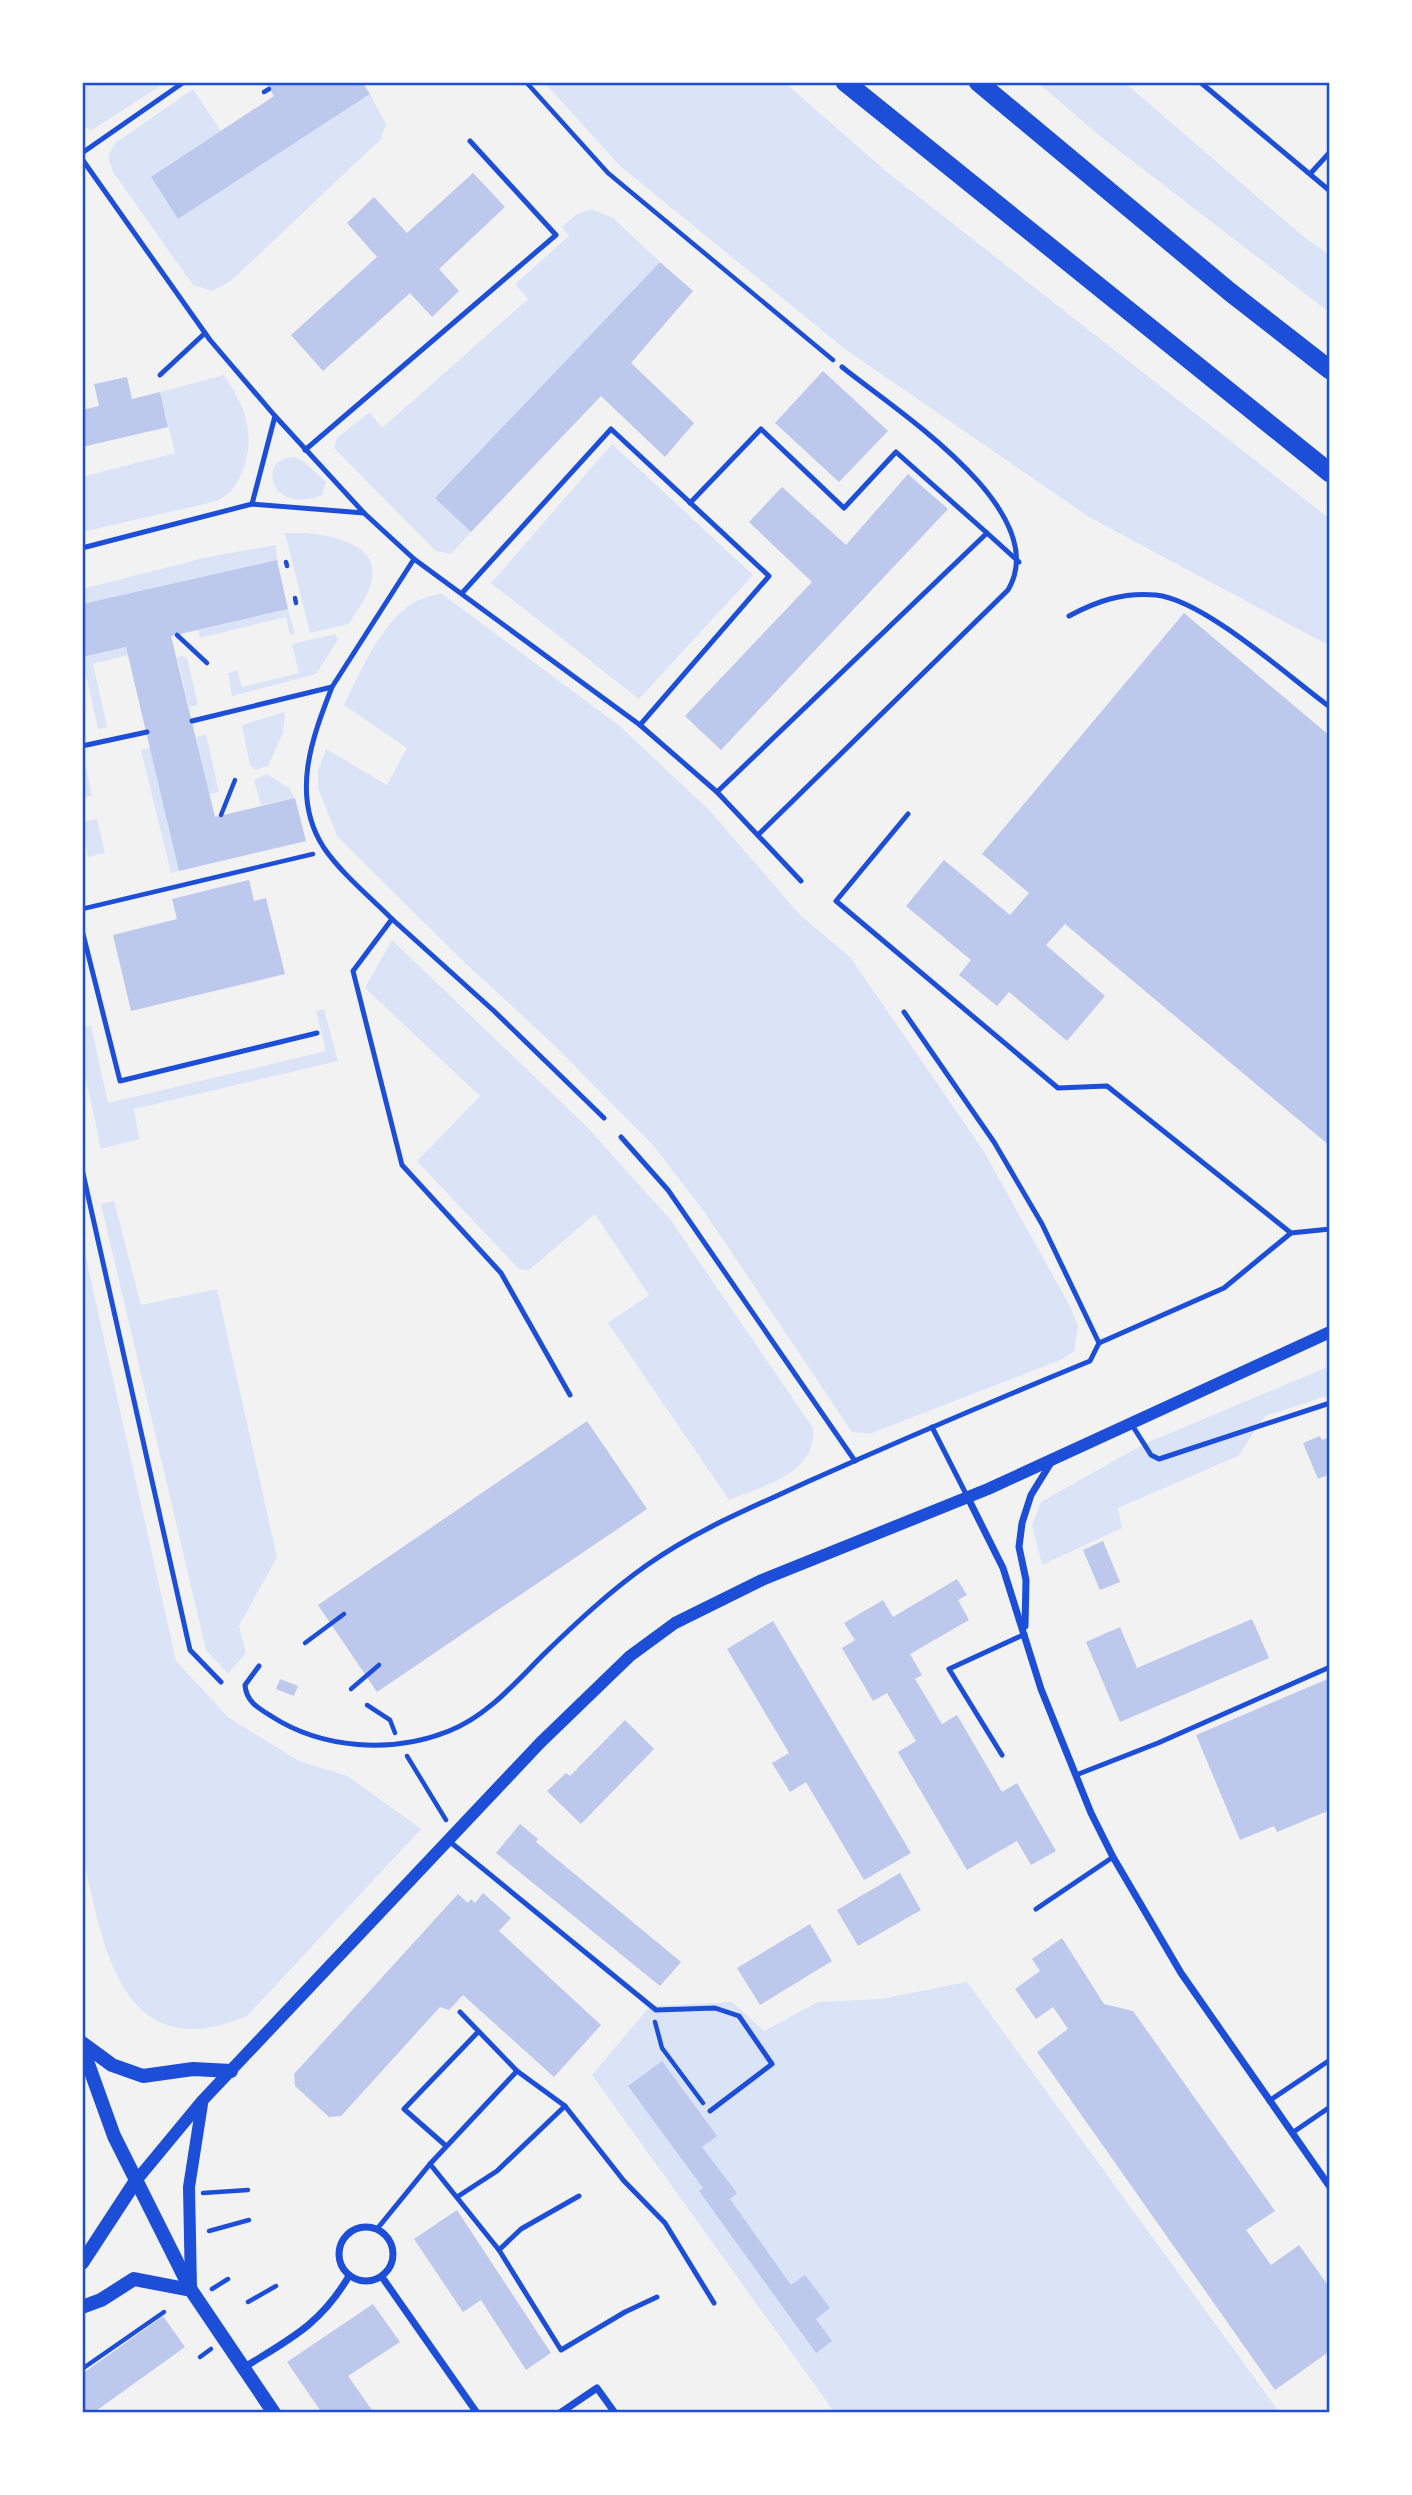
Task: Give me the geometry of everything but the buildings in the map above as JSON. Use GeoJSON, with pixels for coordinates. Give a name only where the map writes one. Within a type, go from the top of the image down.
{"type":"FeatureCollection","features":[{"type":"Feature","properties":{"kind":"highway"},"geometry":{"type":"LineString","coordinates":[[845,82],[1330,474]]}},
{"type":"Feature","properties":{"kind":"highway"},"geometry":{"type":"LineString","coordinates":[[978,82],[1230,292],[1330,370]]}},
{"type":"Feature","properties":{"kind":"main road"},"geometry":{"type":"LineString","coordinates":[[83,2047],[112,2065],[143,2076],[193,2069],[231,2071]]}},
{"type":"Feature","properties":{"kind":"main road"},"geometry":{"type":"LineString","coordinates":[[82,2070],[83,2047]]}},
{"type":"Feature","properties":{"kind":"main road"},"geometry":{"type":"LineString","coordinates":[[83,2047],[109,2124],[135,2182],[191,2290],[274,2413]]}},
{"type":"Feature","properties":{"kind":"main road"},"geometry":{"type":"LineString","coordinates":[[82,2263],[135,2182]]}},
{"type":"Feature","properties":{"kind":"main road"},"geometry":{"type":"LineString","coordinates":[[82,2307],[101,2300],[134,2279],[191,2290]]}},
{"type":"Feature","properties":{"kind":"street"},"geometry":{"type":"LineString","coordinates":[[135,2182],[202,2101],[583,1700],[630,1656],[675,1623],[762,1580],[968,1498],[1330,1332]]}},
{"type":"Feature","properties":{"kind":"street"},"geometry":{"type":"LineString","coordinates":[[1025,1634],[1026,1580],[1020,1547],[1022,1522],[1031,1494],[1055,1457]]}},
{"type":"Feature","properties":{"kind":"street"},"geometry":{"type":"LineString","coordinates":[[968,1498],[995,1548],[1041,1689],[1113,1857],[1181,1973],[1330,2187]]}},
{"type":"Feature","properties":{"kind":"street"},"geometry":{"type":"LineString","coordinates":[[191,2290],[189,2187],[202,2101]]}},
{"type":"Feature","properties":{"kind":"street"},"geometry":{"type":"LineString","coordinates":[[359,2228],[377,2229],[385,2234],[393,2252],[388,2270],[382,2277],[366,2282],[349,2276],[340,2262],[339,2253],[345,2237],[359,2228]]}},
{"type":"Feature","properties":{"kind":"street"},"geometry":{"type":"LineString","coordinates":[[243,2368],[313,2325],[334,2302],[349,2276]]}},
{"type":"Feature","properties":{"kind":"street"},"geometry":{"type":"LineString","coordinates":[[382,2277],[477,2413]]}},
{"type":"Feature","properties":{"kind":"street"},"geometry":{"type":"LineString","coordinates":[[560,2413],[597,2388],[615,2413]]}},
{"type":"Feature","properties":{"kind":"lane"},"geometry":{"type":"LineString","coordinates":[[82,153],[184,82]]}},
{"type":"Feature","properties":{"kind":"lane"},"geometry":{"type":"LineString","coordinates":[[1200,82],[1330,191]]}},
{"type":"Feature","properties":{"kind":"lane"},"geometry":{"type":"LineString","coordinates":[[305,450],[555,235],[470,141]]}},
{"type":"Feature","properties":{"kind":"lane"},"geometry":{"type":"LineString","coordinates":[[1310,174],[1330,152]]}},
{"type":"Feature","properties":{"kind":"lane"},"geometry":{"type":"LineString","coordinates":[[82,159],[205,333],[305,450],[364,513],[414,559],[463,592],[640,725],[717,792],[801,881]]}},
{"type":"Feature","properties":{"kind":"lane"},"geometry":{"type":"LineString","coordinates":[[160,375],[205,333]]}},
{"type":"Feature","properties":{"kind":"lane"},"geometry":{"type":"LineString","coordinates":[[758,835],[1008,590],[1017,576],[1019,562],[1013,534],[1003,514],[968,470],[842,367]]}},
{"type":"Feature","properties":{"kind":"lane"},"geometry":{"type":"LineString","coordinates":[[252,504],[275,416]]}},
{"type":"Feature","properties":{"kind":"lane"},"geometry":{"type":"LineString","coordinates":[[463,592],[611,429],[769,576],[640,725]]}},
{"type":"Feature","properties":{"kind":"lane"},"geometry":{"type":"LineString","coordinates":[[690,503],[761,429],[844,508],[896,452],[1019,562]]}},
{"type":"Feature","properties":{"kind":"lane"},"geometry":{"type":"LineString","coordinates":[[82,548],[252,504],[364,513]]}},
{"type":"Feature","properties":{"kind":"lane"},"geometry":{"type":"LineString","coordinates":[[717,792],[986,534]]}},
{"type":"Feature","properties":{"kind":"lane"},"geometry":{"type":"LineString","coordinates":[[414,559],[332,687],[312,740],[306,768],[309,807],[318,837],[326,851],[392,919],[494,1011],[604,1118]]}},
{"type":"Feature","properties":{"kind":"lane"},"geometry":{"type":"LineString","coordinates":[[1069,616],[1096,601],[1125,594],[1157,595],[1185,603],[1240,639],[1330,707]]}},
{"type":"Feature","properties":{"kind":"lane"},"geometry":{"type":"LineString","coordinates":[[192,721],[332,687]]}},
{"type":"Feature","properties":{"kind":"lane"},"geometry":{"type":"LineString","coordinates":[[82,746],[147,732]]}},
{"type":"Feature","properties":{"kind":"lane"},"geometry":{"type":"LineString","coordinates":[[908,814],[836,901],[1058,1088],[1107,1086],[1291,1233]]}},
{"type":"Feature","properties":{"kind":"lane"},"geometry":{"type":"LineString","coordinates":[[392,919],[353,971],[402,1165],[501,1273],[570,1395]]}},
{"type":"Feature","properties":{"kind":"lane"},"geometry":{"type":"LineString","coordinates":[[82,930],[120,1081],[317,1033]]}},
{"type":"Feature","properties":{"kind":"lane"},"geometry":{"type":"LineString","coordinates":[[904,1012],[994,1142],[1042,1224],[1099,1343]]}},
{"type":"Feature","properties":{"kind":"lane"},"geometry":{"type":"LineString","coordinates":[[621,1137],[668,1190],[855,1461]]}},
{"type":"Feature","properties":{"kind":"lane"},"geometry":{"type":"LineString","coordinates":[[82,1170],[190,1650],[221,1682]]}},
{"type":"Feature","properties":{"kind":"lane"},"geometry":{"type":"LineString","coordinates":[[259,1666],[245,1685],[246,1695],[253,1704],[279,1721],[338,1743],[398,1742],[446,1732],[470,1721],[495,1703],[594,1607],[679,1544],[855,1461],[1090,1361],[1099,1343],[1224,1288],[1291,1233],[1330,1229]]}},
{"type":"Feature","properties":{"kind":"lane"},"geometry":{"type":"LineString","coordinates":[[1130,1422],[1151,1455],[1159,1459],[1330,1402]]}},
{"type":"Feature","properties":{"kind":"lane"},"geometry":{"type":"LineString","coordinates":[[932,1427],[968,1498]]}},
{"type":"Feature","properties":{"kind":"lane"},"geometry":{"type":"LineString","coordinates":[[1002,1755],[949,1669],[1025,1634]]}},
{"type":"Feature","properties":{"kind":"lane"},"geometry":{"type":"LineString","coordinates":[[1076,1775],[1330,1667]]}},
{"type":"Feature","properties":{"kind":"lane"},"geometry":{"type":"LineString","coordinates":[[452,1838],[656,2010],[715,2008],[739,2016],[772,2064],[710,2111]]}},
{"type":"Feature","properties":{"kind":"lane"},"geometry":{"type":"LineString","coordinates":[[1036,1909],[1113,1857]]}},
{"type":"Feature","properties":{"kind":"lane"},"geometry":{"type":"LineString","coordinates":[[460,2012],[517,2071],[565,2106],[624,2181],[665,2223],[714,2304]]}},
{"type":"Feature","properties":{"kind":"lane"},"geometry":{"type":"LineString","coordinates":[[445,2145],[404,2109],[478,2032]]}},
{"type":"Feature","properties":{"kind":"lane"},"geometry":{"type":"LineString","coordinates":[[1269,2101],[1330,2060]]}},
{"type":"Feature","properties":{"kind":"lane"},"geometry":{"type":"LineString","coordinates":[[377,2229],[393,2214],[445,2145],[517,2071]]}},
{"type":"Feature","properties":{"kind":"lane"},"geometry":{"type":"LineString","coordinates":[[457,2197],[497,2171],[565,2106]]}},
{"type":"Feature","properties":{"kind":"lane"},"geometry":{"type":"LineString","coordinates":[[1292,2133],[1330,2107]]}},
{"type":"Feature","properties":{"kind":"lane"},"geometry":{"type":"LineString","coordinates":[[430,2164],[499,2250],[561,2350],[625,2312],[657,2297]]}},
{"type":"Feature","properties":{"kind":"lane"},"geometry":{"type":"LineString","coordinates":[[499,2250],[521,2229],[579,2196]]}},
{"type":"Feature","properties":{"kind":"path"},"geometry":{"type":"LineString","coordinates":[[526,82],[608,173],[842,367]]}},
{"type":"Feature","properties":{"kind":"path"},"geometry":{"type":"LineString","coordinates":[[177,635],[207,663]]}},
{"type":"Feature","properties":{"kind":"path"},"geometry":{"type":"LineString","coordinates":[[221,815],[235,780]]}},
{"type":"Feature","properties":{"kind":"path"},"geometry":{"type":"LineString","coordinates":[[82,909],[326,851]]}},
{"type":"Feature","properties":{"kind":"path"},"geometry":{"type":"LineString","coordinates":[[305,1643],[344,1614]]}},
{"type":"Feature","properties":{"kind":"path"},"geometry":{"type":"LineString","coordinates":[[351,1689],[379,1665]]}},
{"type":"Feature","properties":{"kind":"path"},"geometry":{"type":"LineString","coordinates":[[367,1706],[390,1720],[398,1742],[452,1838]]}},
{"type":"Feature","properties":{"kind":"path"},"geometry":{"type":"LineString","coordinates":[[655,2028],[662,2048],[710,2111]]}},
{"type":"Feature","properties":{"kind":"path"},"geometry":{"type":"LineString","coordinates":[[211,2192],[248,2190]]}},
{"type":"Feature","properties":{"kind":"path"},"geometry":{"type":"LineString","coordinates":[[209,2231],[249,2220]]}},
{"type":"Feature","properties":{"kind":"path"},"geometry":{"type":"LineString","coordinates":[[248,2302],[276,2286]]}},
{"type":"Feature","properties":{"kind":"path"},"geometry":{"type":"LineString","coordinates":[[82,2369],[164,2312]]}},
{"type":"Feature","properties":{"kind":"shaded area"},"geometry":{"type":"Polygon","coordinates":[[[82,82],[166,82],[92,130],[82,126],[82,82]]]}},
{"type":"Feature","properties":{"kind":"shaded area"},"geometry":{"type":"Polygon","coordinates":[[[544,82],[784,82],[887,172],[1330,519],[1330,646],[1089,517],[845,349],[620,166],[544,82]]]}},
{"type":"Feature","properties":{"kind":"shaded area"},"geometry":{"type":"Polygon","coordinates":[[[1037,82],[1124,82],[1304,237],[1330,255],[1330,313],[1100,136],[1037,82]]]}},
{"type":"Feature","properties":{"kind":"shaded area"},"geometry":{"type":"Polygon","coordinates":[[[193,89],[221,131],[151,177],[178,219],[370,94],[386,124],[380,140],[232,280],[212,291],[193,285],[113,172],[108,157],[114,144],[193,89]]]}},
{"type":"Feature","properties":{"kind":"shaded area"},"geometry":{"type":"Polygon","coordinates":[[[591,209],[613,218],[660,262],[436,498],[471,532],[451,554],[436,551],[334,448],[337,438],[370,412],[382,428],[528,299],[515,284],[569,236],[562,227],[577,214],[591,209]]]}},
{"type":"Feature","properties":{"kind":"shaded area"},"geometry":{"type":"Polygon","coordinates":[[[224,375],[243,410],[248,434],[246,459],[240,477],[232,489],[217,501],[82,532],[82,477],[175,453],[160,392],[224,375]]]}},
{"type":"Feature","properties":{"kind":"shaded area"},"geometry":{"type":"Polygon","coordinates":[[[612,444],[753,575],[639,699],[491,583],[612,444]]]}},
{"type":"Feature","properties":{"kind":"shaded area"},"geometry":{"type":"Polygon","coordinates":[[[294,457],[303,461],[326,482],[322,495],[305,499],[291,498],[280,493],[274,485],[272,475],[275,467],[282,460],[294,457]]]}},
{"type":"Feature","properties":{"kind":"shaded area"},"geometry":{"type":"Polygon","coordinates":[[[285,533],[307,533],[354,545],[370,560],[373,571],[371,584],[349,624],[310,633],[285,533]]]}},
{"type":"Feature","properties":{"kind":"shaded area"},"geometry":{"type":"Polygon","coordinates":[[[276,545],[277,560],[82,604],[82,589],[208,557],[276,545]]]}},
{"type":"Feature","properties":{"kind":"shaded area"},"geometry":{"type":"Polygon","coordinates":[[[442,594],[621,727],[710,811],[800,915],[850,957],[983,1150],[1071,1308],[1078,1326],[1074,1351],[1063,1359],[869,1434],[852,1432],[705,1213],[654,1146],[554,1045],[461,959],[337,836],[318,788],[318,771],[326,749],[387,785],[407,748],[344,705],[381,635],[394,620],[408,607],[424,598],[442,594]]]}},
{"type":"Feature","properties":{"kind":"shaded area"},"geometry":{"type":"Polygon","coordinates":[[[288,609],[295,634],[290,635],[286,617],[200,638],[198,630],[288,609]]]}},
{"type":"Feature","properties":{"kind":"shaded area"},"geometry":{"type":"Polygon","coordinates":[[[335,634],[338,640],[316,674],[232,696],[228,673],[237,670],[242,687],[299,673],[292,644],[335,634]]]}},
{"type":"Feature","properties":{"kind":"shaded area"},"geometry":{"type":"Polygon","coordinates":[[[126,647],[128,655],[93,664],[107,727],[98,729],[82,657],[126,647]]]}},
{"type":"Feature","properties":{"kind":"shaded area"},"geometry":{"type":"Polygon","coordinates":[[[177,657],[187,658],[198,705],[189,707],[177,657]]]}},
{"type":"Feature","properties":{"kind":"shaded area"},"geometry":{"type":"Polygon","coordinates":[[[285,712],[283,733],[268,766],[255,770],[250,765],[242,725],[285,712]]]}},
{"type":"Feature","properties":{"kind":"shaded area"},"geometry":{"type":"Polygon","coordinates":[[[206,734],[219,792],[209,794],[196,737],[206,734]]]}},
{"type":"Feature","properties":{"kind":"shaded area"},"geometry":{"type":"Polygon","coordinates":[[[151,747],[179,871],[171,873],[141,750],[151,747]]]}},
{"type":"Feature","properties":{"kind":"shaded area"},"geometry":{"type":"Polygon","coordinates":[[[85,763],[92,796],[82,798],[82,764],[85,763]]]}},
{"type":"Feature","properties":{"kind":"shaded area"},"geometry":{"type":"Polygon","coordinates":[[[267,774],[289,788],[295,798],[261,805],[254,780],[267,774]]]}},
{"type":"Feature","properties":{"kind":"shaded area"},"geometry":{"type":"Polygon","coordinates":[[[97,819],[105,853],[88,857],[82,822],[97,819]]]}},
{"type":"Feature","properties":{"kind":"shaded area"},"geometry":{"type":"Polygon","coordinates":[[[392,940],[586,1126],[670,1219],[813,1428],[812,1444],[797,1467],[772,1483],[729,1500],[608,1323],[649,1295],[595,1214],[529,1270],[519,1269],[417,1161],[480,1096],[365,988],[392,940]]]}},
{"type":"Feature","properties":{"kind":"shaded area"},"geometry":{"type":"Polygon","coordinates":[[[324,1009],[338,1061],[134,1109],[139,1139],[101,1149],[82,1061],[82,1028],[91,1025],[108,1103],[326,1051],[316,1011],[324,1009]]]}},
{"type":"Feature","properties":{"kind":"shaded area"},"geometry":{"type":"Polygon","coordinates":[[[114,1201],[141,1305],[217,1289],[277,1557],[239,1626],[246,1653],[228,1674],[206,1650],[101,1204],[114,1201]]]}},
{"type":"Feature","properties":{"kind":"shaded area"},"geometry":{"type":"Polygon","coordinates":[[[82,1240],[176,1661],[229,1718],[299,1761],[348,1776],[421,1829],[247,2016],[204,2028],[170,2026],[144,2012],[124,1988],[110,1958],[99,1924],[82,1853],[82,1240]]]}},
{"type":"Feature","properties":{"kind":"shaded area"},"geometry":{"type":"Polygon","coordinates":[[[1330,1366],[1330,1395],[1265,1416],[1238,1456],[1118,1508],[1122,1528],[1042,1565],[1032,1525],[1041,1502],[1144,1444],[1330,1366]]]}},
{"type":"Feature","properties":{"kind":"shaded area"},"geometry":{"type":"Polygon","coordinates":[[[967,1982],[1280,2413],[835,2413],[592,2075],[650,2006],[732,2002],[764,2031],[818,2002],[880,1999],[967,1982]]]}}]}
